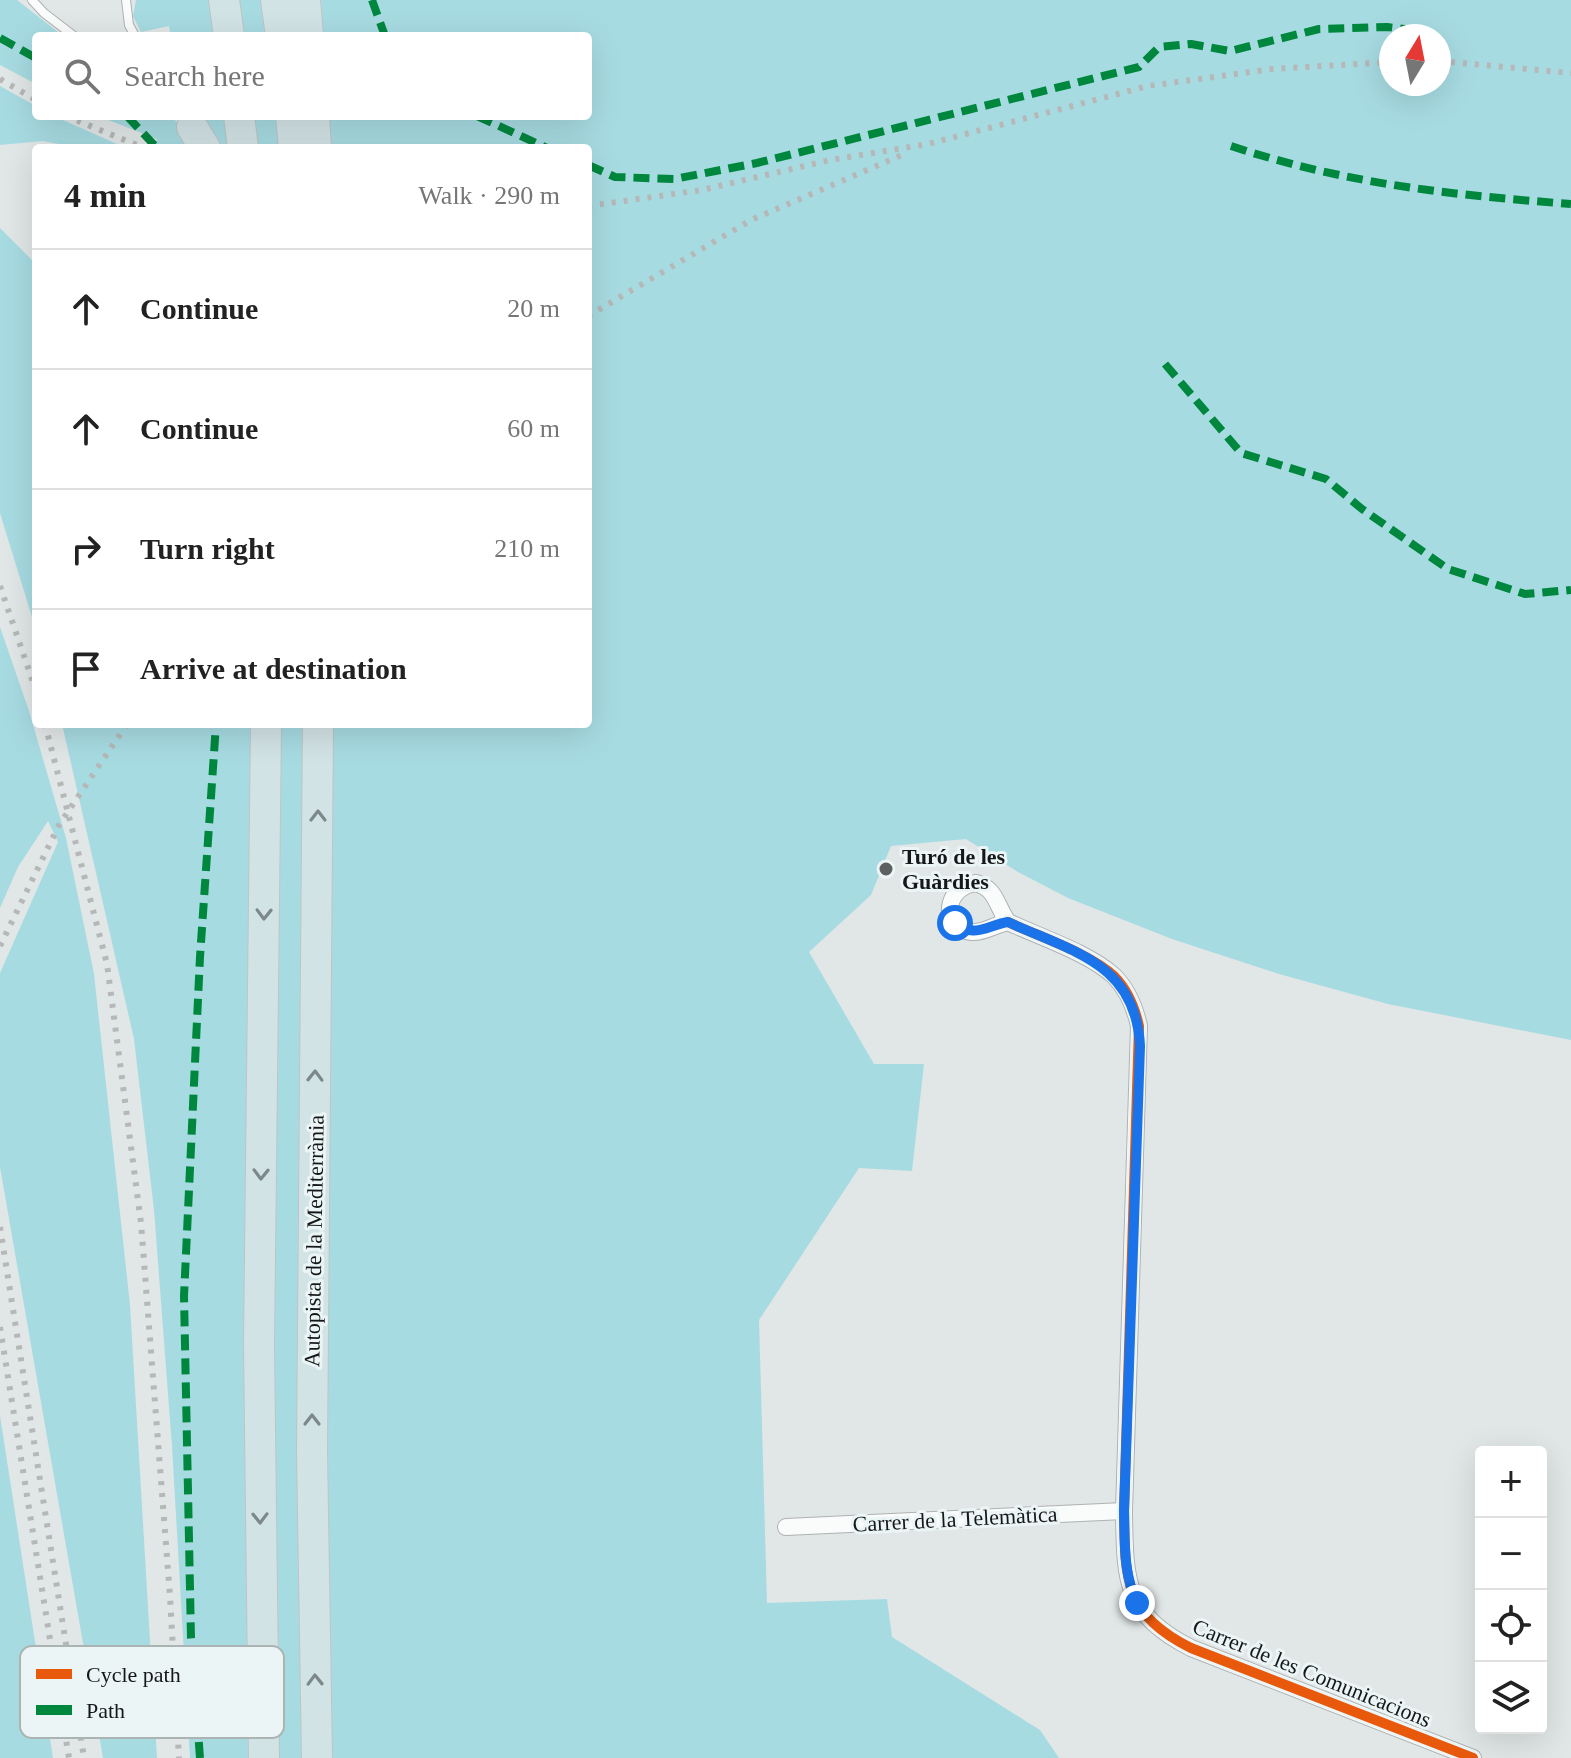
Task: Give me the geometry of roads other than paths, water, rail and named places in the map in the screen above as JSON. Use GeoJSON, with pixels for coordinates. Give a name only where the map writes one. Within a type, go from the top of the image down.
{"type":"FeatureCollection","features":[{"type":"Feature","properties":{"kind":"highway"},"geometry":{"type":"LineString","coordinates":[[224,0],[228,32]]}},
{"type":"Feature","properties":{"kind":"highway"},"geometry":{"type":"LineString","coordinates":[[276,0],[280,32]]}},
{"type":"Feature","properties":{"kind":"highway"},"geometry":{"type":"LineString","coordinates":[[305,0],[308,32]]}},
{"type":"Feature","properties":{"kind":"highway"},"geometry":{"type":"LineString","coordinates":[[240,120],[242,144]]}},
{"type":"Feature","properties":{"kind":"highway"},"geometry":{"type":"LineString","coordinates":[[291,120],[294,144]]}},
{"type":"Feature","properties":{"kind":"highway"},"geometry":{"type":"LineString","coordinates":[[314,120],[316,144]]}},
{"type":"Feature","properties":{"kind":"highway"},"geometry":{"type":"LineString","coordinates":[[263,1646],[259,1344],[266,728]]}},
{"type":"Feature","properties":{"kind":"highway","name":"Autopista de la Mediterrània"},"geometry":{"type":"LineString","coordinates":[[317,1758],[312,1435],[318,728]]}},
{"type":"Feature","properties":{"kind":"highway"},"geometry":{"type":"LineString","coordinates":[[264,1738],[264,1758]]}},
{"type":"Feature","properties":{"kind":"street","name":"Carrer de les Comunicacions"},"geometry":{"type":"LineString","coordinates":[[1008,922],[1098,965],[1114,976],[1134,1006],[1139,1026],[1124,1511],[1125,1566],[1129,1587],[1137,1603],[1161,1630],[1191,1648],[1473,1758]]}},
{"type":"Feature","properties":{"kind":"street","name":"Carrer de la Telemàtica"},"geometry":{"type":"LineString","coordinates":[[786,1527],[1124,1511]]}},
{"type":"Feature","properties":{"kind":"lane"},"geometry":{"type":"LineString","coordinates":[[32,0],[69,32]]}},
{"type":"Feature","properties":{"kind":"lane"},"geometry":{"type":"LineString","coordinates":[[41,0],[44,13]]}},
{"type":"Feature","properties":{"kind":"lane"},"geometry":{"type":"LineString","coordinates":[[118,0],[133,32]]}},
{"type":"Feature","properties":{"kind":"lane"},"geometry":{"type":"LineString","coordinates":[[126,0],[129,25]]}},
{"type":"Feature","properties":{"kind":"railway"},"geometry":{"type":"LineString","coordinates":[[1451,62],[1571,73]]}},
{"type":"Feature","properties":{"kind":"railway"},"geometry":{"type":"LineString","coordinates":[[592,205],[702,190],[830,160],[928,144],[1148,86],[1272,69],[1379,63]]}},
{"type":"Feature","properties":{"kind":"railway"},"geometry":{"type":"LineString","coordinates":[[0,79],[32,98]]}},
{"type":"Feature","properties":{"kind":"railway"},"geometry":{"type":"LineString","coordinates":[[76,120],[134,144]]}},
{"type":"Feature","properties":{"kind":"railway"},"geometry":{"type":"LineString","coordinates":[[592,314],[751,220],[902,155]]}},
{"type":"Feature","properties":{"kind":"railway"},"geometry":{"type":"LineString","coordinates":[[0,586],[32,679]]}},
{"type":"Feature","properties":{"kind":"railway"},"geometry":{"type":"LineString","coordinates":[[46,728],[107,964],[141,1223],[173,1646]]}},
{"type":"Feature","properties":{"kind":"railway"},"geometry":{"type":"LineString","coordinates":[[0,946],[59,825],[124,728]]}},
{"type":"Feature","properties":{"kind":"railway"},"geometry":{"type":"LineString","coordinates":[[0,1227],[66,1646]]}},
{"type":"Feature","properties":{"kind":"railway"},"geometry":{"type":"LineString","coordinates":[[0,1327],[51,1646]]}},
{"type":"Feature","properties":{"kind":"railway"},"geometry":{"type":"LineString","coordinates":[[66,1738],[69,1758]]}},
{"type":"Feature","properties":{"kind":"railway"},"geometry":{"type":"LineString","coordinates":[[81,1738],[84,1758]]}},
{"type":"Feature","properties":{"kind":"railway"},"geometry":{"type":"LineString","coordinates":[[178,1738],[179,1758]]}},
{"type":"Feature","properties":{"kind":"place","name":"Turó de les Guàrdies"},"geometry":{"type":"Point","coordinates":[886,869]}}]}
